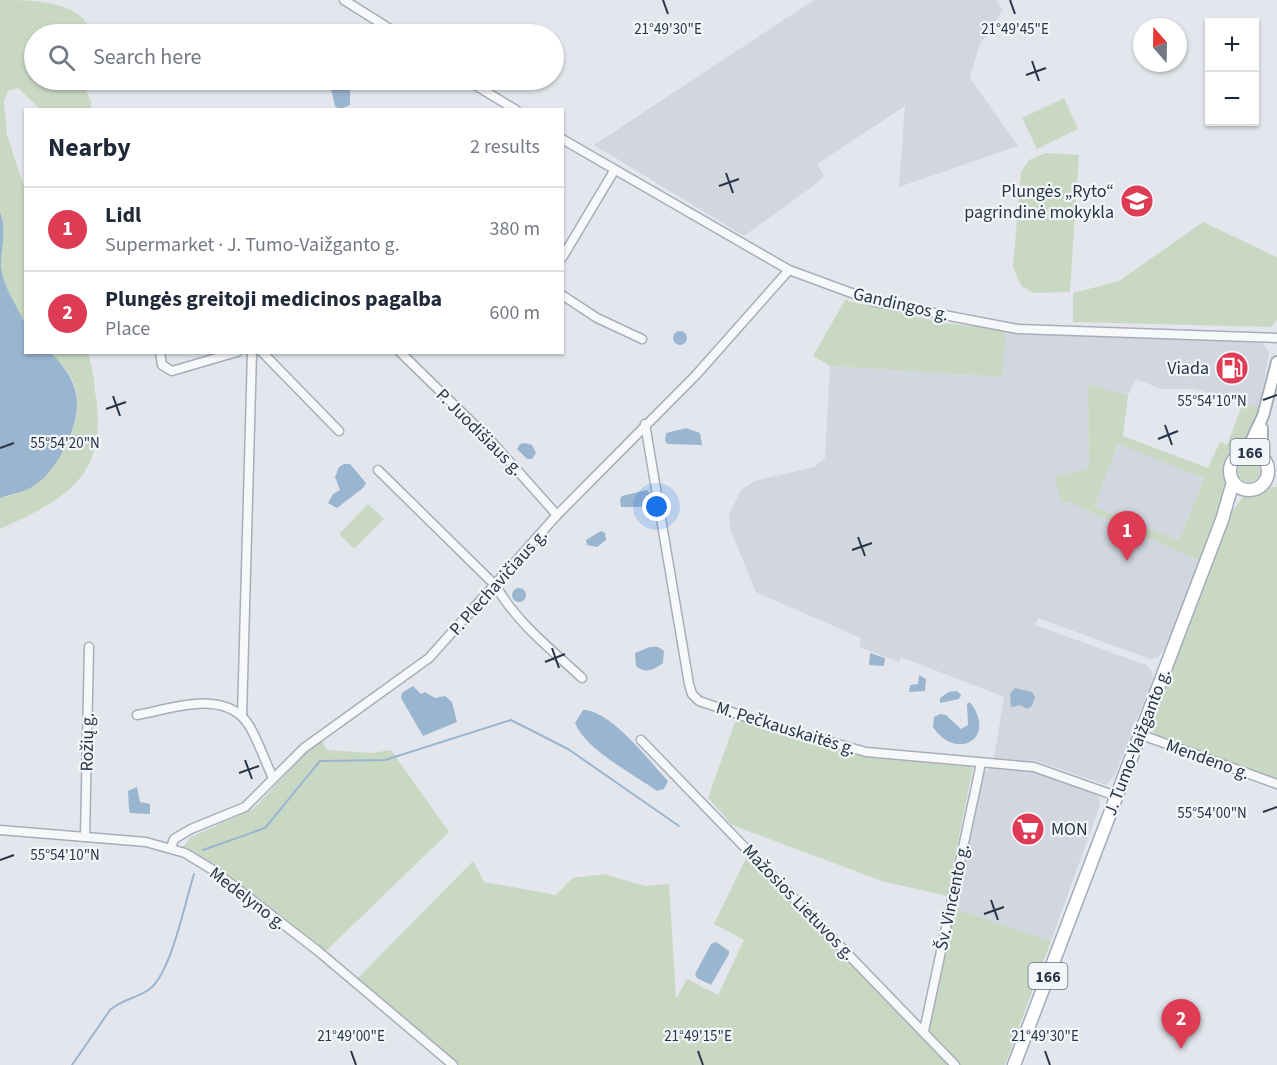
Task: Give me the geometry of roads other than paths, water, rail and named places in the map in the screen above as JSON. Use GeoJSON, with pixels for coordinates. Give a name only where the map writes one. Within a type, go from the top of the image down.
{"type":"FeatureCollection","features":[{"type":"Feature","properties":{"kind":"main road"},"geometry":{"type":"LineString","coordinates":[[1246,452],[1263,416],[1277,362]]}},
{"type":"Feature","properties":{"kind":"main road"},"geometry":{"type":"LineString","coordinates":[[1262,456],[1263,416]]}},
{"type":"Feature","properties":{"kind":"main road","name":"166"},"geometry":{"type":"LineString","coordinates":[[1246,452],[1262,456],[1273,473],[1271,484],[1245,490],[1233,482],[1231,465],[1234,459],[1246,452]]}},
{"type":"Feature","properties":{"kind":"main road","name":"J. Tumo-Vaižganto g."},"geometry":{"type":"LineString","coordinates":[[1014,1065],[1222,520],[1233,482]]}},
{"type":"Feature","properties":{"kind":"main road","name":"J. Tumo-Vaižganto g."},"geometry":{"type":"LineString","coordinates":[[1222,520],[1245,490]]}},
{"type":"Feature","properties":{"kind":"street"},"geometry":{"type":"LineString","coordinates":[[344,0],[382,24]]}},
{"type":"Feature","properties":{"kind":"street"},"geometry":{"type":"LineString","coordinates":[[483,90],[513,108]]}},
{"type":"Feature","properties":{"kind":"street","name":"Gandingos g."},"geometry":{"type":"LineString","coordinates":[[564,140],[789,270],[876,302],[1018,329],[1277,338]]}},
{"type":"Feature","properties":{"kind":"street"},"geometry":{"type":"LineString","coordinates":[[564,255],[614,171]]}},
{"type":"Feature","properties":{"kind":"street","name":"P. Plechavičiaus g."},"geometry":{"type":"LineString","coordinates":[[171,847],[174,839],[190,829],[245,807],[304,748],[429,658],[496,586],[557,515],[696,375],[789,270]]}},
{"type":"Feature","properties":{"kind":"street"},"geometry":{"type":"LineString","coordinates":[[564,296],[597,318],[642,339]]}},
{"type":"Feature","properties":{"kind":"street"},"geometry":{"type":"LineString","coordinates":[[160,354],[162,365],[172,371],[230,354]]}},
{"type":"Feature","properties":{"kind":"street"},"geometry":{"type":"LineString","coordinates":[[242,716],[252,354]]}},
{"type":"Feature","properties":{"kind":"street"},"geometry":{"type":"LineString","coordinates":[[264,354],[339,431]]}},
{"type":"Feature","properties":{"kind":"street","name":"P. Juodišiaus g."},"geometry":{"type":"LineString","coordinates":[[402,354],[492,442],[557,515]]}},
{"type":"Feature","properties":{"kind":"street","name":"M. Pečkauskaitės g."},"geometry":{"type":"LineString","coordinates":[[645,424],[692,694],[699,701],[770,725],[866,752],[1034,766],[1116,796]]}},
{"type":"Feature","properties":{"kind":"street"},"geometry":{"type":"LineString","coordinates":[[378,470],[496,586],[502,598],[582,678]]}},
{"type":"Feature","properties":{"kind":"street","name":"Rožių g."},"geometry":{"type":"LineString","coordinates":[[85,837],[89,647]]}},
{"type":"Feature","properties":{"kind":"street"},"geometry":{"type":"LineString","coordinates":[[137,715],[213,703],[234,710],[249,726],[273,778]]}},
{"type":"Feature","properties":{"kind":"street","name":"Mendeno g."},"geometry":{"type":"LineString","coordinates":[[1139,734],[1277,784]]}},
{"type":"Feature","properties":{"kind":"street","name":"Mažosios Lietuvos g."},"geometry":{"type":"LineString","coordinates":[[641,740],[955,1065]]}},
{"type":"Feature","properties":{"kind":"street","name":"Šv. Vincento g."},"geometry":{"type":"LineString","coordinates":[[924,1031],[981,763]]}},
{"type":"Feature","properties":{"kind":"street","name":"Medelyno g."},"geometry":{"type":"LineString","coordinates":[[0,830],[146,842],[171,847],[213,870],[283,924],[453,1065]]}},
{"type":"Feature","properties":{"kind":"water"},"geometry":{"type":"Polygon","coordinates":[[[331,90],[350,90],[350,105],[342,108],[335,106],[331,90]]]}},
{"type":"Feature","properties":{"kind":"water"},"geometry":{"type":"Polygon","coordinates":[[[0,212],[4,233],[1,268],[8,290],[24,322],[24,354],[52,354],[74,385],[77,407],[72,431],[66,445],[49,472],[31,487],[0,498],[0,212]]]}},
{"type":"Feature","properties":{"kind":"water"},"geometry":{"type":"Polygon","coordinates":[[[680,331],[685,333],[687,338],[685,343],[680,345],[675,343],[673,338],[675,333],[680,331]]]}},
{"type":"Feature","properties":{"kind":"water"},"geometry":{"type":"Polygon","coordinates":[[[686,428],[700,433],[702,445],[668,444],[665,441],[666,433],[686,428]]]}},
{"type":"Feature","properties":{"kind":"water"},"geometry":{"type":"Polygon","coordinates":[[[520,444],[532,445],[536,453],[532,459],[527,459],[517,449],[520,444]]]}},
{"type":"Feature","properties":{"kind":"water"},"geometry":{"type":"Polygon","coordinates":[[[350,464],[366,483],[363,488],[337,508],[328,503],[333,494],[340,490],[335,477],[339,467],[350,464]]]}},
{"type":"Feature","properties":{"kind":"water"},"geometry":{"type":"Polygon","coordinates":[[[647,490],[651,494],[650,507],[621,507],[622,496],[647,490]]]}},
{"type":"Feature","properties":{"kind":"water"},"geometry":{"type":"Polygon","coordinates":[[[601,531],[605,533],[606,540],[597,547],[587,545],[586,540],[601,531]]]}},
{"type":"Feature","properties":{"kind":"water"},"geometry":{"type":"Polygon","coordinates":[[[519,588],[524,590],[526,595],[524,600],[519,602],[514,600],[512,595],[514,590],[519,588]]]}},
{"type":"Feature","properties":{"kind":"water"},"geometry":{"type":"Polygon","coordinates":[[[650,647],[658,647],[664,651],[663,663],[653,669],[643,670],[636,666],[635,653],[650,647]]]}},
{"type":"Feature","properties":{"kind":"water"},"geometry":{"type":"Polygon","coordinates":[[[870,653],[885,658],[884,666],[869,665],[870,653]]]}},
{"type":"Feature","properties":{"kind":"water"},"geometry":{"type":"Polygon","coordinates":[[[919,675],[926,679],[925,691],[909,692],[910,685],[918,684],[919,675]]]}},
{"type":"Feature","properties":{"kind":"water"},"geometry":{"type":"Polygon","coordinates":[[[413,686],[421,694],[425,692],[435,698],[445,696],[452,702],[457,722],[423,736],[401,698],[402,693],[413,686]]]}},
{"type":"Feature","properties":{"kind":"water"},"geometry":{"type":"Polygon","coordinates":[[[1015,688],[1032,692],[1035,697],[1032,706],[1027,709],[1020,705],[1011,707],[1010,694],[1015,688]]]}},
{"type":"Feature","properties":{"kind":"water"},"geometry":{"type":"Polygon","coordinates":[[[957,691],[961,695],[959,699],[940,703],[940,698],[949,692],[957,691]]]}},
{"type":"Feature","properties":{"kind":"water"},"geometry":{"type":"Polygon","coordinates":[[[970,702],[977,715],[979,726],[977,735],[971,742],[962,744],[952,743],[942,737],[933,727],[934,717],[940,714],[946,715],[961,729],[968,725],[967,704],[970,702]]]}},
{"type":"Feature","properties":{"kind":"water"},"geometry":{"type":"Polygon","coordinates":[[[583,710],[594,712],[605,718],[629,738],[668,781],[664,789],[657,791],[589,742],[580,733],[575,723],[583,710]]]}},
{"type":"Feature","properties":{"kind":"water"},"geometry":{"type":"Polygon","coordinates":[[[137,787],[140,802],[150,804],[150,814],[130,813],[128,791],[137,787]]]}},
{"type":"Feature","properties":{"kind":"water"},"geometry":{"type":"Polygon","coordinates":[[[716,942],[729,951],[729,954],[711,985],[697,978],[695,974],[711,944],[716,942]]]}},
{"type":"Feature","properties":{"kind":"waterway"},"geometry":{"type":"LineString","coordinates":[[203,850],[265,828],[320,761],[385,760],[511,720],[568,749],[679,826]]}},
{"type":"Feature","properties":{"kind":"waterway"},"geometry":{"type":"LineString","coordinates":[[72,1065],[110,1010],[151,988],[159,979],[177,934],[194,874]]}},
{"type":"Feature","properties":{"kind":"place","name":"Plungės „Ryto“ pagrindinė mokykla"},"geometry":{"type":"Point","coordinates":[1137,201]}},
{"type":"Feature","properties":{"kind":"place","name":"Viada"},"geometry":{"type":"Point","coordinates":[1232,368]}},
{"type":"Feature","properties":{"kind":"place","name":"Lidl"},"geometry":{"type":"Point","coordinates":[1127,561]}},
{"type":"Feature","properties":{"kind":"place","name":"MON"},"geometry":{"type":"Point","coordinates":[1028,829]}},
{"type":"Feature","properties":{"kind":"place","name":"Plungės greitoji medicinos pagalba"},"geometry":{"type":"Point","coordinates":[1181,1049]}}]}
